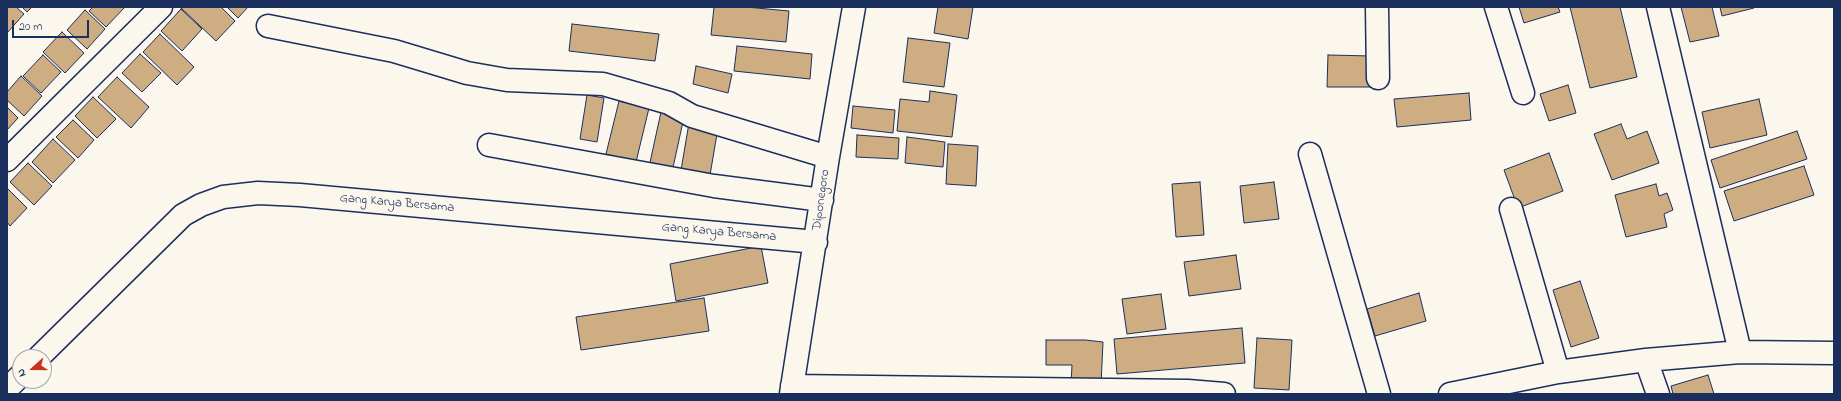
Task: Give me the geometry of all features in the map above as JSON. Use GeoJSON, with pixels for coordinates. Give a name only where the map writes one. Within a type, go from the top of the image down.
{"type":"FeatureCollection","features":[{"type":"Feature","properties":{"kind":"street"},"geometry":{"type":"LineString","coordinates":[[7,160],[161,7]]}},
{"type":"Feature","properties":{"kind":"street","name":"Diponegoro"},"geometry":{"type":"LineString","coordinates":[[791,390],[854,7]]}},
{"type":"Feature","properties":{"kind":"street"},"geometry":{"type":"LineString","coordinates":[[1377,7],[1378,78]]}},
{"type":"Feature","properties":{"kind":"street"},"geometry":{"type":"LineString","coordinates":[[1496,7],[1523,93]]}},
{"type":"Feature","properties":{"kind":"street"},"geometry":{"type":"LineString","coordinates":[[1658,7],[1740,352]]}},
{"type":"Feature","properties":{"kind":"street"},"geometry":{"type":"LineString","coordinates":[[268,26],[394,52],[467,73],[507,80],[603,84],[669,103],[692,116],[828,158]]}},
{"type":"Feature","properties":{"kind":"street"},"geometry":{"type":"LineString","coordinates":[[489,145],[714,186],[822,200]]}},
{"type":"Feature","properties":{"kind":"street"},"geometry":{"type":"LineString","coordinates":[[1310,154],[1379,394]]}},
{"type":"Feature","properties":{"kind":"street","name":"Gang Karya Bersama"},"geometry":{"type":"LineString","coordinates":[[47,349],[183,215],[201,205],[223,197],[258,193],[300,195],[816,242]]}},
{"type":"Feature","properties":{"kind":"street"},"geometry":{"type":"LineString","coordinates":[[1511,209],[1558,372]]}},
{"type":"Feature","properties":{"kind":"street"},"geometry":{"type":"LineString","coordinates":[[1450,394],[1558,372],[1646,360],[1740,352],[1834,353]]}},
{"type":"Feature","properties":{"kind":"street"},"geometry":{"type":"LineString","coordinates":[[1646,360],[1658,394]]}},
{"type":"Feature","properties":{"kind":"street"},"geometry":{"type":"LineString","coordinates":[[791,390],[1224,394]]}},
{"type":"Feature","properties":{"kind":"building"},"geometry":{"type":"Polygon","coordinates":[[[7,7],[16,7],[24,14],[7,33],[7,7]]]}},
{"type":"Feature","properties":{"kind":"building"},"geometry":{"type":"Polygon","coordinates":[[[22,7],[32,7],[27,12],[22,7]]]}},
{"type":"Feature","properties":{"kind":"building"},"geometry":{"type":"Polygon","coordinates":[[[93,7],[125,7],[106,27],[89,11],[93,7]]]}},
{"type":"Feature","properties":{"kind":"building"},"geometry":{"type":"Polygon","coordinates":[[[180,7],[221,7],[235,21],[216,41],[180,7]]]}},
{"type":"Feature","properties":{"kind":"building"},"geometry":{"type":"Polygon","coordinates":[[[227,7],[248,7],[238,18],[227,7]]]}},
{"type":"Feature","properties":{"kind":"building"},"geometry":{"type":"Polygon","coordinates":[[[714,7],[746,7],[789,11],[786,42],[711,35],[714,7]]]}},
{"type":"Feature","properties":{"kind":"building"},"geometry":{"type":"Polygon","coordinates":[[[938,7],[973,7],[968,39],[934,33],[938,7]]]}},
{"type":"Feature","properties":{"kind":"building"},"geometry":{"type":"Polygon","coordinates":[[[1519,7],[1558,7],[1560,12],[1524,23],[1519,7]]]}},
{"type":"Feature","properties":{"kind":"building"},"geometry":{"type":"Polygon","coordinates":[[[1570,7],[1620,7],[1637,77],[1590,88],[1570,7]]]}},
{"type":"Feature","properties":{"kind":"building"},"geometry":{"type":"Polygon","coordinates":[[[1681,7],[1712,7],[1719,36],[1690,42],[1681,7]]]}},
{"type":"Feature","properties":{"kind":"building"},"geometry":{"type":"Polygon","coordinates":[[[1720,7],[1754,7],[1754,8],[1722,16],[1720,7]]]}},
{"type":"Feature","properties":{"kind":"building"},"geometry":{"type":"Polygon","coordinates":[[[181,9],[202,29],[182,51],[161,31],[181,9]]]}},
{"type":"Feature","properties":{"kind":"building"},"geometry":{"type":"Polygon","coordinates":[[[85,10],[105,29],[87,49],[67,30],[85,10]]]}},
{"type":"Feature","properties":{"kind":"building"},"geometry":{"type":"Polygon","coordinates":[[[572,24],[659,34],[655,61],[569,51],[572,24]]]}},
{"type":"Feature","properties":{"kind":"building"},"geometry":{"type":"Polygon","coordinates":[[[62,32],[84,53],[65,73],[43,52],[62,32]]]}},
{"type":"Feature","properties":{"kind":"building"},"geometry":{"type":"Polygon","coordinates":[[[160,34],[194,67],[177,85],[143,52],[160,34]]]}},
{"type":"Feature","properties":{"kind":"building"},"geometry":{"type":"Polygon","coordinates":[[[908,38],[950,43],[944,87],[903,82],[908,38]]]}},
{"type":"Feature","properties":{"kind":"building"},"geometry":{"type":"Polygon","coordinates":[[[737,46],[812,54],[810,79],[734,71],[737,46]]]}},
{"type":"Feature","properties":{"kind":"building"},"geometry":{"type":"Polygon","coordinates":[[[140,54],[161,73],[142,92],[122,73],[140,54]]]}},
{"type":"Feature","properties":{"kind":"building"},"geometry":{"type":"Polygon","coordinates":[[[43,55],[61,72],[41,93],[23,76],[43,55]]]}},
{"type":"Feature","properties":{"kind":"building"},"geometry":{"type":"Polygon","coordinates":[[[1328,55],[1372,56],[1372,87],[1327,87],[1328,55]]]}},
{"type":"Feature","properties":{"kind":"building"},"geometry":{"type":"Polygon","coordinates":[[[696,66],[732,74],[728,93],[693,84],[696,66]]]}},
{"type":"Feature","properties":{"kind":"building"},"geometry":{"type":"Polygon","coordinates":[[[21,76],[42,96],[24,116],[7,100],[7,92],[21,76]]]}},
{"type":"Feature","properties":{"kind":"building"},"geometry":{"type":"Polygon","coordinates":[[[117,77],[149,107],[131,128],[98,97],[117,77]]]}},
{"type":"Feature","properties":{"kind":"building"},"geometry":{"type":"Polygon","coordinates":[[[1568,85],[1576,113],[1549,121],[1540,94],[1568,85]]]}},
{"type":"Feature","properties":{"kind":"building"},"geometry":{"type":"Polygon","coordinates":[[[930,91],[957,95],[952,137],[897,131],[900,99],[929,102],[930,91]]]}},
{"type":"Feature","properties":{"kind":"building"},"geometry":{"type":"Polygon","coordinates":[[[1469,93],[1471,120],[1397,127],[1394,99],[1469,93]]]}},
{"type":"Feature","properties":{"kind":"building"},"geometry":{"type":"Polygon","coordinates":[[[587,95],[604,98],[597,142],[580,139],[587,95]]]}},
{"type":"Feature","properties":{"kind":"building"},"geometry":{"type":"Polygon","coordinates":[[[93,97],[116,119],[97,138],[75,116],[93,97]]]}},
{"type":"Feature","properties":{"kind":"building"},"geometry":{"type":"Polygon","coordinates":[[[1759,99],[1767,135],[1710,148],[1702,112],[1759,99]]]}},
{"type":"Feature","properties":{"kind":"building"},"geometry":{"type":"Polygon","coordinates":[[[619,101],[649,108],[636,162],[606,154],[619,101]]]}},
{"type":"Feature","properties":{"kind":"building"},"geometry":{"type":"Polygon","coordinates":[[[853,106],[895,110],[893,133],[851,128],[853,106]]]}},
{"type":"Feature","properties":{"kind":"building"},"geometry":{"type":"Polygon","coordinates":[[[7,107],[18,118],[7,130],[7,107]]]}},
{"type":"Feature","properties":{"kind":"building"},"geometry":{"type":"Polygon","coordinates":[[[661,112],[684,117],[672,172],[649,167],[661,112]]]}},
{"type":"Feature","properties":{"kind":"building"},"geometry":{"type":"Polygon","coordinates":[[[73,120],[94,140],[78,158],[56,137],[73,120]]]}},
{"type":"Feature","properties":{"kind":"building"},"geometry":{"type":"Polygon","coordinates":[[[689,123],[718,128],[709,181],[680,176],[689,123]]]}},
{"type":"Feature","properties":{"kind":"building"},"geometry":{"type":"Polygon","coordinates":[[[1621,124],[1627,139],[1647,131],[1659,163],[1612,180],[1594,134],[1621,124]]]}},
{"type":"Feature","properties":{"kind":"building"},"geometry":{"type":"Polygon","coordinates":[[[1797,131],[1807,159],[1720,188],[1711,160],[1797,131]]]}},
{"type":"Feature","properties":{"kind":"building"},"geometry":{"type":"Polygon","coordinates":[[[857,135],[899,138],[898,159],[856,157],[857,135]]]}},
{"type":"Feature","properties":{"kind":"building"},"geometry":{"type":"Polygon","coordinates":[[[907,137],[945,142],[943,167],[905,163],[907,137]]]}},
{"type":"Feature","properties":{"kind":"building"},"geometry":{"type":"Polygon","coordinates":[[[53,139],[75,160],[53,183],[32,162],[53,139]]]}},
{"type":"Feature","properties":{"kind":"building"},"geometry":{"type":"Polygon","coordinates":[[[948,144],[978,146],[976,186],[946,184],[948,144]]]}},
{"type":"Feature","properties":{"kind":"building"},"geometry":{"type":"Polygon","coordinates":[[[1549,153],[1563,191],[1518,208],[1504,170],[1549,153]]]}},
{"type":"Feature","properties":{"kind":"building"},"geometry":{"type":"Polygon","coordinates":[[[28,163],[52,186],[34,205],[10,182],[28,163]]]}},
{"type":"Feature","properties":{"kind":"building"},"geometry":{"type":"Polygon","coordinates":[[[1804,166],[1814,195],[1734,221],[1724,191],[1804,166]]]}},
{"type":"Feature","properties":{"kind":"building"},"geometry":{"type":"Polygon","coordinates":[[[1200,182],[1204,235],[1176,237],[1172,184],[1200,182]]]}},
{"type":"Feature","properties":{"kind":"building"},"geometry":{"type":"Polygon","coordinates":[[[1274,182],[1279,219],[1244,223],[1240,186],[1274,182]]]}},
{"type":"Feature","properties":{"kind":"building"},"geometry":{"type":"Polygon","coordinates":[[[1656,184],[1659,196],[1667,193],[1673,210],[1664,214],[1667,227],[1626,237],[1615,195],[1656,184]]]}},
{"type":"Feature","properties":{"kind":"building"},"geometry":{"type":"Polygon","coordinates":[[[7,188],[27,208],[10,226],[7,222],[7,188]]]}},
{"type":"Feature","properties":{"kind":"building"},"geometry":{"type":"Polygon","coordinates":[[[761,246],[768,283],[676,301],[670,264],[761,246]]]}},
{"type":"Feature","properties":{"kind":"building"},"geometry":{"type":"Polygon","coordinates":[[[1236,255],[1241,289],[1189,296],[1184,262],[1236,255]]]}},
{"type":"Feature","properties":{"kind":"building"},"geometry":{"type":"Polygon","coordinates":[[[1580,281],[1599,338],[1571,347],[1553,290],[1580,281]]]}},
{"type":"Feature","properties":{"kind":"building"},"geometry":{"type":"Polygon","coordinates":[[[1419,293],[1426,321],[1375,336],[1367,309],[1419,293]]]}},
{"type":"Feature","properties":{"kind":"building"},"geometry":{"type":"Polygon","coordinates":[[[1161,294],[1166,329],[1127,334],[1122,299],[1161,294]]]}},
{"type":"Feature","properties":{"kind":"building"},"geometry":{"type":"Polygon","coordinates":[[[704,298],[709,331],[581,350],[576,317],[704,298]]]}},
{"type":"Feature","properties":{"kind":"building"},"geometry":{"type":"Polygon","coordinates":[[[1242,328],[1245,363],[1117,374],[1114,339],[1242,328]]]}},
{"type":"Feature","properties":{"kind":"building"},"geometry":{"type":"Polygon","coordinates":[[[1257,338],[1292,340],[1289,390],[1254,388],[1257,338]]]}},
{"type":"Feature","properties":{"kind":"building"},"geometry":{"type":"Polygon","coordinates":[[[1046,340],[1085,340],[1103,342],[1101,385],[1071,384],[1072,365],[1046,365],[1046,340]]]}},
{"type":"Feature","properties":{"kind":"building"},"geometry":{"type":"Polygon","coordinates":[[[1708,375],[1714,394],[1673,394],[1671,386],[1708,375]]]}}]}
